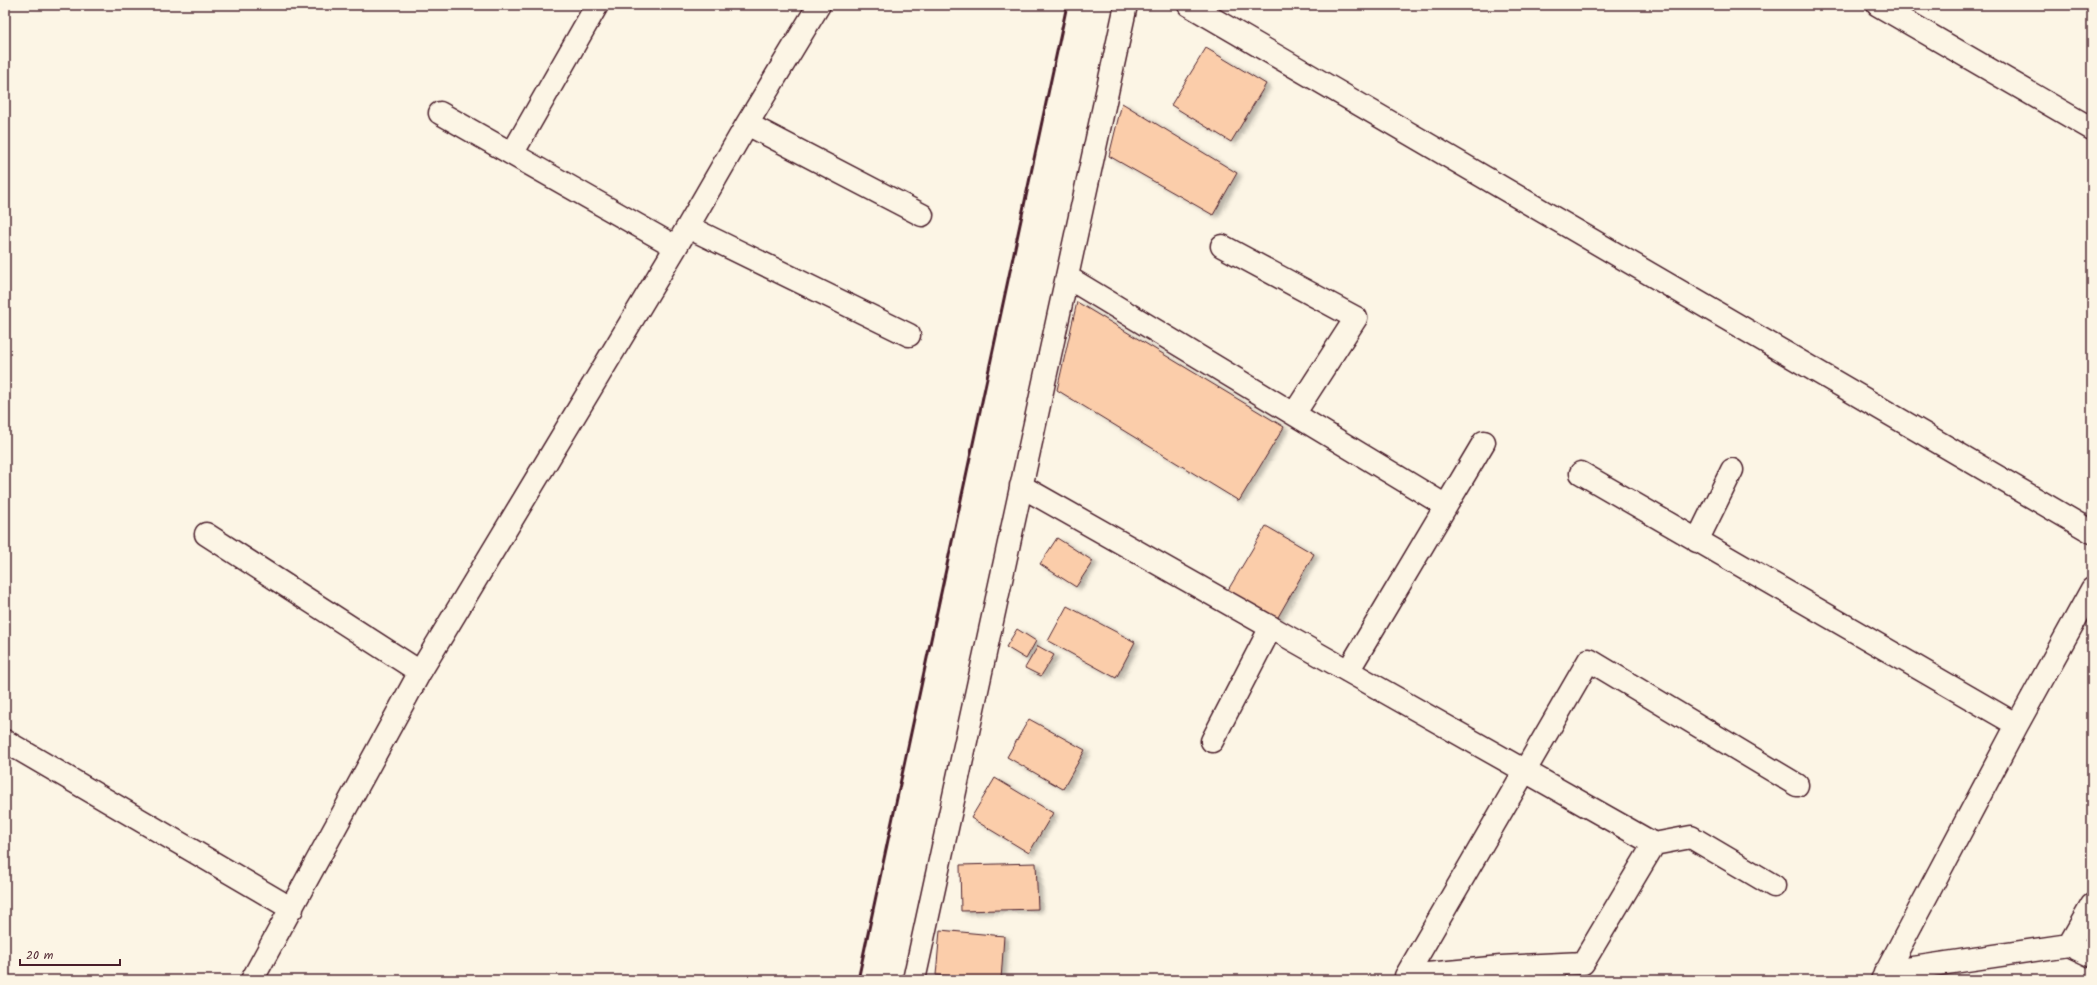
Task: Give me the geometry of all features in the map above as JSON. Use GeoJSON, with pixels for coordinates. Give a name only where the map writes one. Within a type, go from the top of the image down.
{"type":"FeatureCollection","features":[{"type":"Feature","properties":{"kind":"street"},"geometry":{"type":"LineString","coordinates":[[512,154],[597,5]]}},
{"type":"Feature","properties":{"kind":"street"},"geometry":{"type":"LineString","coordinates":[[252,980],[420,672],[688,227],[747,124],[819,5]]}},
{"type":"Feature","properties":{"kind":"street"},"geometry":{"type":"LineString","coordinates":[[914,980],[1126,5]]}},
{"type":"Feature","properties":{"kind":"street"},"geometry":{"type":"LineString","coordinates":[[1189,5],[2092,532]]}},
{"type":"Feature","properties":{"kind":"street"},"geometry":{"type":"LineString","coordinates":[[1878,5],[2092,129]]}},
{"type":"Feature","properties":{"kind":"street"},"geometry":{"type":"LineString","coordinates":[[440,113],[676,247]]}},
{"type":"Feature","properties":{"kind":"street"},"geometry":{"type":"LineString","coordinates":[[747,124],[922,216]]}},
{"type":"Feature","properties":{"kind":"street"},"geometry":{"type":"LineString","coordinates":[[688,227],[909,335]]}},
{"type":"Feature","properties":{"kind":"street"},"geometry":{"type":"LineString","coordinates":[[1222,246],[1356,318],[1294,414]]}},
{"type":"Feature","properties":{"kind":"street"},"geometry":{"type":"LineString","coordinates":[[1067,277],[1446,506]]}},
{"type":"Feature","properties":{"kind":"street"},"geometry":{"type":"LineString","coordinates":[[1348,671],[1484,442]]}},
{"type":"Feature","properties":{"kind":"street"},"geometry":{"type":"LineString","coordinates":[[1697,541],[1732,470]]}},
{"type":"Feature","properties":{"kind":"street"},"geometry":{"type":"LineString","coordinates":[[1581,473],[2017,725]]}},
{"type":"Feature","properties":{"kind":"street"},"geometry":{"type":"LineString","coordinates":[[1021,486],[1654,844],[1691,837],[1774,886]]}},
{"type":"Feature","properties":{"kind":"street"},"geometry":{"type":"LineString","coordinates":[[206,534],[420,672]]}},
{"type":"Feature","properties":{"kind":"street"},"geometry":{"type":"LineString","coordinates":[[1883,976],[2017,725],[2092,589]]}},
{"type":"Feature","properties":{"kind":"street"},"geometry":{"type":"LineString","coordinates":[[1212,740],[1271,627]]}},
{"type":"Feature","properties":{"kind":"street"},"geometry":{"type":"LineString","coordinates":[[1654,844],[1583,963],[1499,974],[1406,976],[1589,660],[1797,785]]}},
{"type":"Feature","properties":{"kind":"street"},"geometry":{"type":"LineString","coordinates":[[5,741],[292,909]]}},
{"type":"Feature","properties":{"kind":"street"},"geometry":{"type":"LineString","coordinates":[[2069,945],[2092,905]]}},
{"type":"Feature","properties":{"kind":"street"},"geometry":{"type":"LineString","coordinates":[[1883,976],[2069,945],[2092,956]]}},
{"type":"Feature","properties":{"kind":"building"},"geometry":{"type":"Polygon","coordinates":[[[1206,48],[1266,84],[1231,142],[1171,105],[1206,48]]]}},
{"type":"Feature","properties":{"kind":"building"},"geometry":{"type":"Polygon","coordinates":[[[1122,103],[1237,173],[1213,215],[1109,156],[1122,103]]]}},
{"type":"Feature","properties":{"kind":"building"},"geometry":{"type":"Polygon","coordinates":[[[1077,302],[1284,427],[1239,501],[1057,390],[1077,302]]]}},
{"type":"Feature","properties":{"kind":"building"},"geometry":{"type":"Polygon","coordinates":[[[1266,526],[1314,554],[1274,624],[1225,595],[1266,526]]]}},
{"type":"Feature","properties":{"kind":"building"},"geometry":{"type":"Polygon","coordinates":[[[1057,538],[1093,561],[1076,587],[1040,564],[1057,538]]]}},
{"type":"Feature","properties":{"kind":"building"},"geometry":{"type":"Polygon","coordinates":[[[1067,606],[1135,642],[1116,678],[1048,641],[1067,606]]]}},
{"type":"Feature","properties":{"kind":"building"},"geometry":{"type":"Polygon","coordinates":[[[1017,629],[1036,641],[1026,659],[1006,647],[1017,629]]]}},
{"type":"Feature","properties":{"kind":"building"},"geometry":{"type":"Polygon","coordinates":[[[1038,646],[1054,655],[1041,676],[1025,668],[1038,646]]]}},
{"type":"Feature","properties":{"kind":"building"},"geometry":{"type":"Polygon","coordinates":[[[1029,719],[1085,750],[1063,789],[1007,757],[1029,719]]]}},
{"type":"Feature","properties":{"kind":"building"},"geometry":{"type":"Polygon","coordinates":[[[995,778],[1053,813],[1029,853],[971,818],[995,778]]]}},
{"type":"Feature","properties":{"kind":"building"},"geometry":{"type":"Polygon","coordinates":[[[1036,863],[1038,909],[961,911],[960,865],[1036,863]]]}},
{"type":"Feature","properties":{"kind":"building"},"geometry":{"type":"Polygon","coordinates":[[[940,930],[1004,936],[1001,980],[936,975],[940,930]]]}},
{"type":"Feature","properties":{"kind":"railway"},"geometry":{"type":"LineString","coordinates":[[858,980],[1067,5]]}}]}
